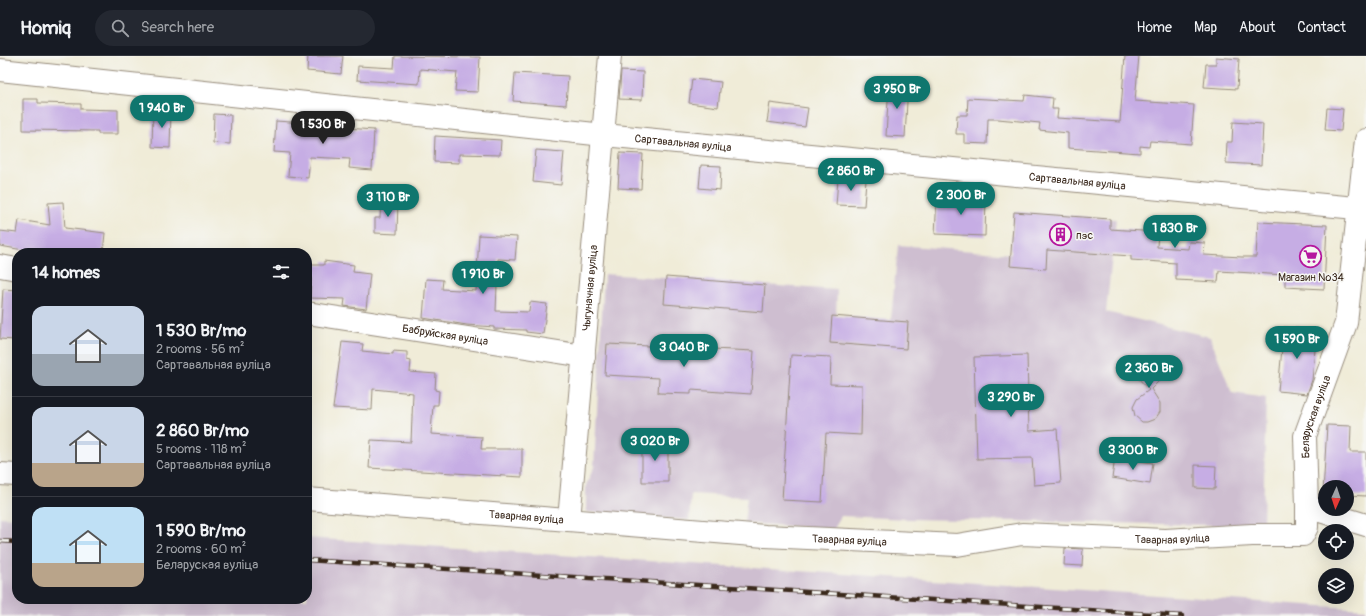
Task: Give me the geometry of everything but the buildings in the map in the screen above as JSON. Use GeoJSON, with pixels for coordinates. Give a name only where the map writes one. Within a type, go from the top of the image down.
{"type":"FeatureCollection","features":[{"type":"Feature","properties":{"kind":"street","name":"Чыгуначная вуліца"},"geometry":{"type":"LineString","coordinates":[[568,520],[610,56]]}},
{"type":"Feature","properties":{"kind":"street","name":"Сартавальная вуліца"},"geometry":{"type":"LineString","coordinates":[[0,70],[604,135],[1362,209]]}},
{"type":"Feature","properties":{"kind":"street","name":"Беларуская вуліца"},"geometry":{"type":"LineString","coordinates":[[1307,508],[1305,436],[1346,323],[1362,209],[1366,140]]}},
{"type":"Feature","properties":{"kind":"street"},"geometry":{"type":"LineString","coordinates":[[0,266],[12,268]]}},
{"type":"Feature","properties":{"kind":"street","name":"Бабруйская вуліца"},"geometry":{"type":"LineString","coordinates":[[312,314],[584,356]]}},
{"type":"Feature","properties":{"kind":"street"},"geometry":{"type":"LineString","coordinates":[[0,474],[12,475]]}},
{"type":"Feature","properties":{"kind":"street","name":"Таварная вуліца"},"geometry":{"type":"LineString","coordinates":[[312,499],[801,539],[957,545],[1022,534],[1165,540],[1252,535],[1304,534],[1308,527],[1307,508]]}},
{"type":"Feature","properties":{"kind":"street"},"geometry":{"type":"LineString","coordinates":[[1307,508],[1366,525]]}},
{"type":"Feature","properties":{"kind":"shaded area"},"geometry":{"type":"Polygon","coordinates":[[[1014,212],[1116,219],[1106,312],[1210,337],[1232,393],[1266,398],[1263,526],[909,519],[841,516],[834,529],[744,523],[747,497],[691,494],[689,520],[586,512],[586,485],[594,467],[604,274],[837,290],[836,316],[891,320],[898,245],[1011,254],[1014,212]]]}},
{"type":"Feature","properties":{"kind":"shaded area"},"geometry":{"type":"Polygon","coordinates":[[[0,517],[12,518],[12,604],[312,604],[312,538],[1366,609],[1366,616],[0,616],[0,517]]]}},
{"type":"Feature","properties":{"kind":"railway"},"geometry":{"type":"LineString","coordinates":[[0,541],[12,542]]}},
{"type":"Feature","properties":{"kind":"railway"},"geometry":{"type":"LineString","coordinates":[[312,560],[1182,616]]}},
{"type":"Feature","properties":{"kind":"place","name":"пэс"},"geometry":{"type":"Point","coordinates":[1061,235]}},
{"type":"Feature","properties":{"kind":"place","name":"Магазин №34"},"geometry":{"type":"Point","coordinates":[1311,257]}}]}
